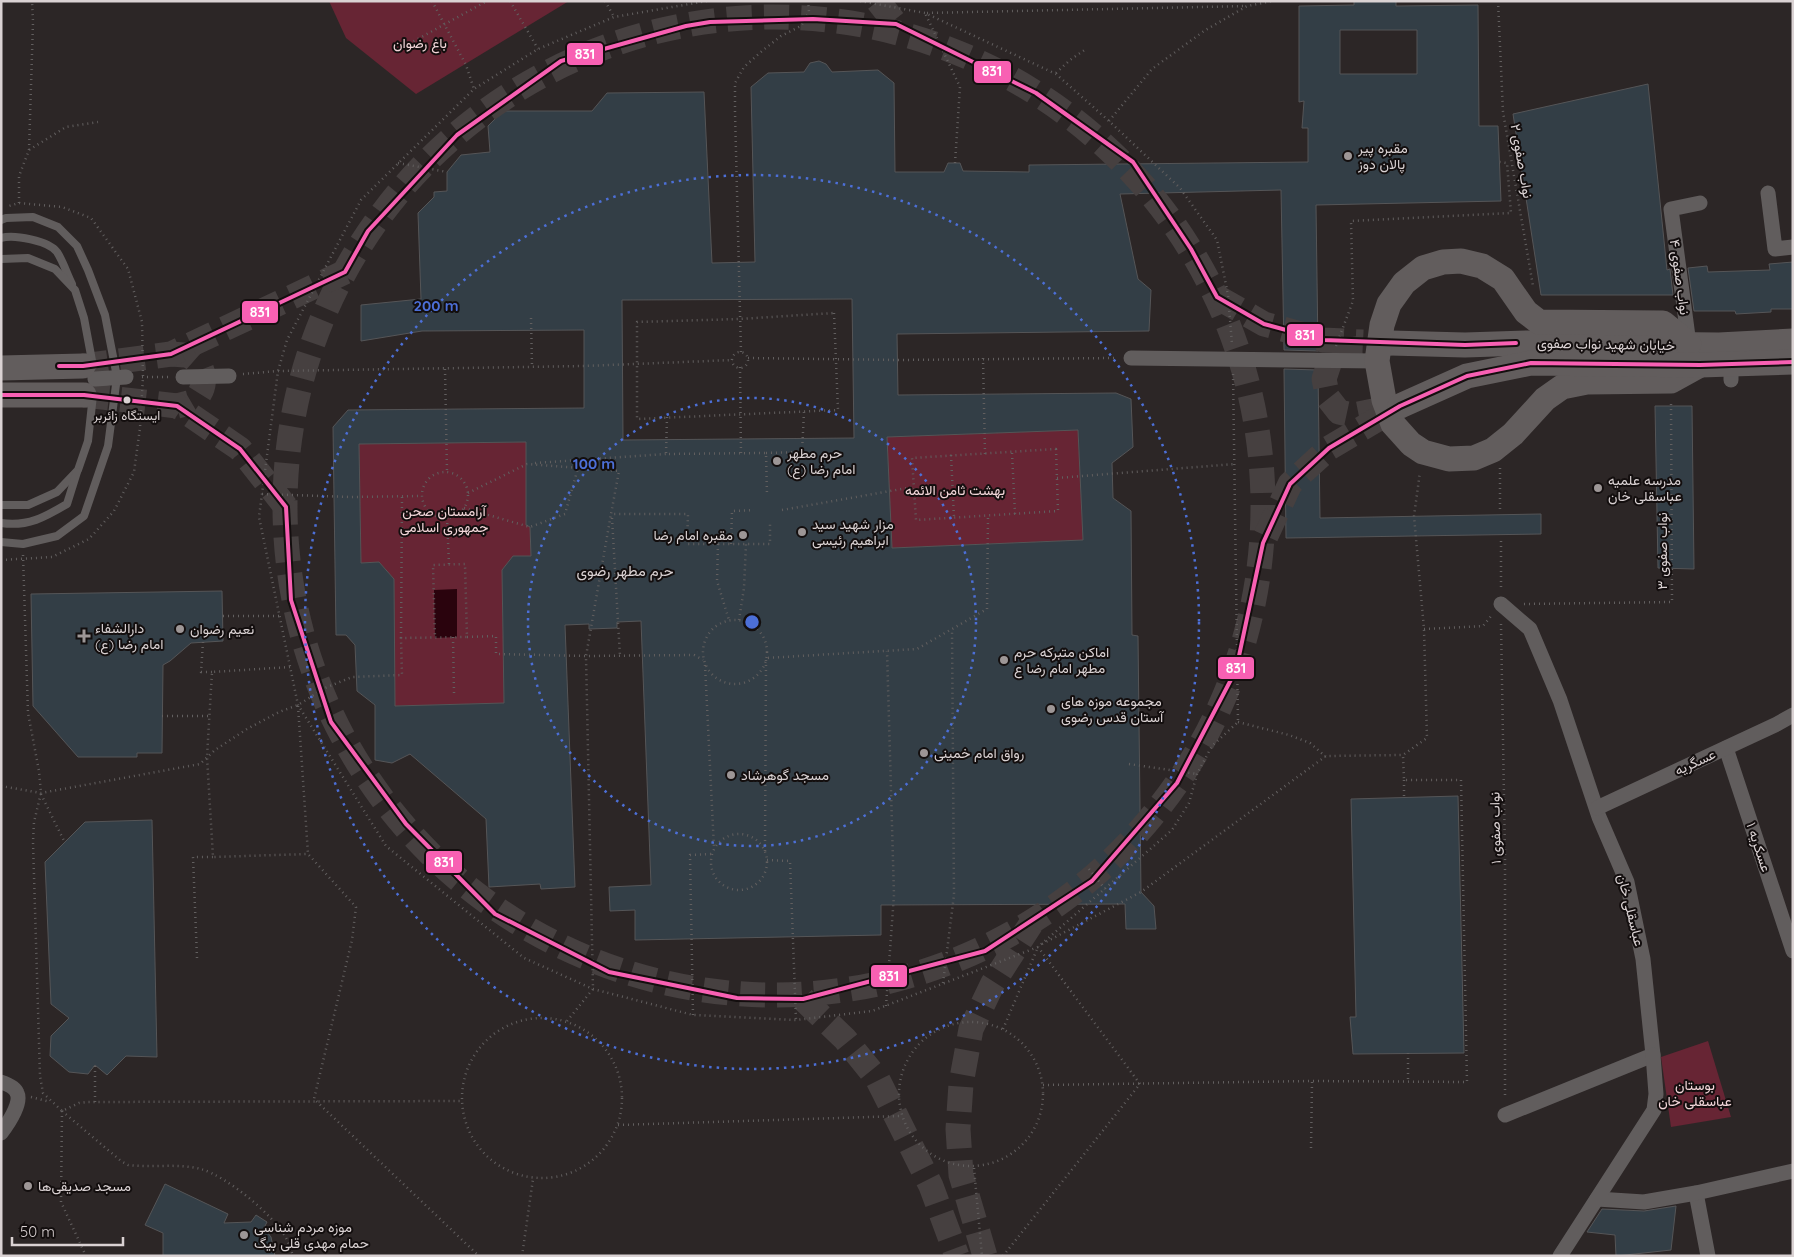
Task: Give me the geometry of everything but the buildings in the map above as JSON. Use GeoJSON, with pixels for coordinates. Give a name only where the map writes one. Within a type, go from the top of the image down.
{"type":"FeatureCollection","features":[{"type":"Feature","properties":{"kind":"main road"},"geometry":{"type":"LineString","coordinates":[[1461,261],[1482,266],[1503,279],[1516,295],[1526,312],[1539,322],[1662,323],[1694,355],[1672,381],[1587,382],[1562,388],[1545,400],[1513,434],[1493,450],[1474,458],[1449,460],[1423,452],[1410,444],[1393,424],[1384,400],[1382,325],[1389,304],[1404,283],[1423,268],[1443,262],[1461,261]]}},
{"type":"Feature","properties":{"kind":"main road","name":"خیابان شهید نواب صفوی"},"geometry":{"type":"LineString","coordinates":[[1400,406],[1467,376],[1531,363],[1694,355],[1719,345],[1793,341]]}},
{"type":"Feature","properties":{"kind":"main road","name":"خیابان شهید نواب صفوی"},"geometry":{"type":"LineString","coordinates":[[1384,352],[1465,345],[1528,343],[1694,355],[1731,372],[1793,362]]}},
{"type":"Feature","properties":{"kind":"main road"},"geometry":{"type":"LineString","coordinates":[[1,368],[88,380]]}},
{"type":"Feature","properties":{"kind":"main road"},"geometry":{"type":"LineString","coordinates":[[1,395],[88,380]]}},
{"type":"Feature","properties":{"kind":"street"},"geometry":{"type":"LineString","coordinates":[[1768,192],[1775,248],[1793,247]]}},
{"type":"Feature","properties":{"kind":"street","name":"نواب صفوی ۴"},"geometry":{"type":"LineString","coordinates":[[1694,355],[1671,209],[1700,203]]}},
{"type":"Feature","properties":{"kind":"street"},"geometry":{"type":"LineString","coordinates":[[1131,358],[1233,359],[1384,352]]}},
{"type":"Feature","properties":{"kind":"street"},"geometry":{"type":"LineString","coordinates":[[183,377],[229,376]]}},
{"type":"Feature","properties":{"kind":"street"},"geometry":{"type":"LineString","coordinates":[[88,380],[121,377]]}},
{"type":"Feature","properties":{"kind":"street","name":"عباسقلی خان"},"geometry":{"type":"LineString","coordinates":[[1501,604],[1530,630],[1560,700],[1596,808],[1627,882],[1643,959],[1653,1055],[1656,1094],[1654,1110],[1560,1256]]}},
{"type":"Feature","properties":{"kind":"street","name":"عسگریه"},"geometry":{"type":"LineString","coordinates":[[1596,808],[1793,715]]}},
{"type":"Feature","properties":{"kind":"street","name":"عسکریه ۱"},"geometry":{"type":"LineString","coordinates":[[1726,748],[1792,948]]}},
{"type":"Feature","properties":{"kind":"street"},"geometry":{"type":"LineString","coordinates":[[1505,1115],[1653,1055]]}},
{"type":"Feature","properties":{"kind":"street"},"geometry":{"type":"LineString","coordinates":[[1,1082],[12,1087],[18,1093],[16,1107],[1,1133]]}},
{"type":"Feature","properties":{"kind":"street"},"geometry":{"type":"LineString","coordinates":[[1597,1199],[1644,1202],[1696,1193],[1793,1171]]}},
{"type":"Feature","properties":{"kind":"street"},"geometry":{"type":"LineString","coordinates":[[1696,1193],[1708,1256]]}},
{"type":"Feature","properties":{"kind":"lane"},"geometry":{"type":"LineString","coordinates":[[1,220],[6,218],[33,218],[58,227],[77,246],[105,315],[121,377],[108,446],[84,516],[57,536],[23,544],[1,542]]}},
{"type":"Feature","properties":{"kind":"lane"},"geometry":{"type":"LineString","coordinates":[[1,238],[32,239],[56,250],[75,290],[84,318],[88,380],[88,440],[67,504],[42,519],[13,525],[1,523]]}},
{"type":"Feature","properties":{"kind":"lane"},"geometry":{"type":"LineString","coordinates":[[1,259],[28,258],[55,269],[75,290]]}},
{"type":"Feature","properties":{"kind":"lane"},"geometry":{"type":"LineString","coordinates":[[1,504],[28,505],[57,492],[78,470]]}},
{"type":"Feature","properties":{"kind":"path"},"geometry":{"type":"LineString","coordinates":[[19,204],[19,176],[29,150],[32,1]]}},
{"type":"Feature","properties":{"kind":"path"},"geometry":{"type":"LineString","coordinates":[[432,1],[466,65],[474,89]]}},
{"type":"Feature","properties":{"kind":"path"},"geometry":{"type":"LineString","coordinates":[[396,52],[487,1]]}},
{"type":"Feature","properties":{"kind":"path"},"geometry":{"type":"LineString","coordinates":[[510,1],[538,49]]}},
{"type":"Feature","properties":{"kind":"path"},"geometry":{"type":"LineString","coordinates":[[605,1],[614,17]]}},
{"type":"Feature","properties":{"kind":"path"},"geometry":{"type":"LineString","coordinates":[[479,1256],[314,1100],[352,940],[356,907],[308,854],[298,705],[259,517],[278,371],[287,340],[361,200],[474,89],[538,49],[614,17],[708,1]]}},
{"type":"Feature","properties":{"kind":"path"},"geometry":{"type":"LineString","coordinates":[[740,352],[735,83],[744,67],[762,51],[781,36],[801,26],[809,12],[808,1]]}},
{"type":"Feature","properties":{"kind":"path"},"geometry":{"type":"LineString","coordinates":[[860,1],[925,13],[1247,6],[1273,1]]}},
{"type":"Feature","properties":{"kind":"path","name":"نواب صفوی ۲"},"geometry":{"type":"LineString","coordinates":[[1498,1],[1503,112],[1534,294]]}},
{"type":"Feature","properties":{"kind":"path"},"geometry":{"type":"LineString","coordinates":[[1108,120],[1152,69],[1204,31],[1247,6]]}},
{"type":"Feature","properties":{"kind":"path"},"geometry":{"type":"LineString","coordinates":[[925,13],[1056,74],[1180,188],[1217,240],[1228,295],[1233,359],[1238,722],[1212,746],[1197,774],[1189,802],[1172,830],[1038,947],[1003,1028]]}},
{"type":"Feature","properties":{"kind":"path"},"geometry":{"type":"LineString","coordinates":[[925,13],[960,88],[955,163]]}},
{"type":"Feature","properties":{"kind":"path"},"geometry":{"type":"LineString","coordinates":[[1056,74],[1070,60],[1086,49]]}},
{"type":"Feature","properties":{"kind":"path"},"geometry":{"type":"LineString","coordinates":[[29,150],[66,126],[98,122]]}},
{"type":"Feature","properties":{"kind":"path"},"geometry":{"type":"LineString","coordinates":[[1333,353],[1353,301],[1351,221],[1511,213],[1507,163],[1500,162]]}},
{"type":"Feature","properties":{"kind":"path"},"geometry":{"type":"LineString","coordinates":[[398,163],[447,172]]}},
{"type":"Feature","properties":{"kind":"path"},"geometry":{"type":"LineString","coordinates":[[1,208],[19,204],[62,207],[91,218],[128,269],[142,322],[143,377]]}},
{"type":"Feature","properties":{"kind":"path"},"geometry":{"type":"LineString","coordinates":[[834,313],[835,359],[838,410],[637,419],[637,322],[739,319],[834,313]]}},
{"type":"Feature","properties":{"kind":"path"},"geometry":{"type":"LineString","coordinates":[[531,318],[532,367]]}},
{"type":"Feature","properties":{"kind":"path"},"geometry":{"type":"LineString","coordinates":[[740,352],[748,358],[1131,358]]}},
{"type":"Feature","properties":{"kind":"path"},"geometry":{"type":"LineString","coordinates":[[740,352],[734,355],[734,364],[740,367],[747,364],[748,358]]}},
{"type":"Feature","properties":{"kind":"path"},"geometry":{"type":"LineString","coordinates":[[983,358],[985,454]]}},
{"type":"Feature","properties":{"kind":"path"},"geometry":{"type":"LineString","coordinates":[[229,376],[278,371],[532,367],[733,360]]}},
{"type":"Feature","properties":{"kind":"path"},"geometry":{"type":"LineString","coordinates":[[740,367],[741,453]]}},
{"type":"Feature","properties":{"kind":"path"},"geometry":{"type":"LineString","coordinates":[[445,369],[447,472]]}},
{"type":"Feature","properties":{"kind":"path"},"geometry":{"type":"LineString","coordinates":[[121,377],[183,377]]}},
{"type":"Feature","properties":{"kind":"path","name":"نواب صفوی ۳"},"geometry":{"type":"LineString","coordinates":[[1501,604],[1672,602],[1672,381]]}},
{"type":"Feature","properties":{"kind":"path"},"geometry":{"type":"LineString","coordinates":[[468,493],[527,464],[666,454],[802,452],[804,412]]}},
{"type":"Feature","properties":{"kind":"path"},"geometry":{"type":"LineString","coordinates":[[666,454],[667,417]]}},
{"type":"Feature","properties":{"kind":"path"},"geometry":{"type":"LineString","coordinates":[[1056,449],[1058,511],[916,520],[912,458],[985,454],[1056,449]]}},
{"type":"Feature","properties":{"kind":"path"},"geometry":{"type":"LineString","coordinates":[[1493,450],[1500,462],[1500,509]]}},
{"type":"Feature","properties":{"kind":"path"},"geometry":{"type":"LineString","coordinates":[[1012,452],[1015,514]]}},
{"type":"Feature","properties":{"kind":"path"},"geometry":{"type":"LineString","coordinates":[[298,705],[386,846],[524,958],[593,989],[693,1015],[796,1020],[872,1011],[1038,947],[1141,892],[1326,756],[1403,755],[1426,738],[1424,629],[1414,516],[1423,452]]}},
{"type":"Feature","properties":{"kind":"path"},"geometry":{"type":"LineString","coordinates":[[766,453],[767,495]]}},
{"type":"Feature","properties":{"kind":"path"},"geometry":{"type":"LineString","coordinates":[[951,455],[954,518]]}},
{"type":"Feature","properties":{"kind":"path"},"geometry":{"type":"LineString","coordinates":[[527,464],[619,471],[586,656],[593,989],[567,1021]]}},
{"type":"Feature","properties":{"kind":"path"},"geometry":{"type":"LineString","coordinates":[[1057,478],[1235,464]]}},
{"type":"Feature","properties":{"kind":"path"},"geometry":{"type":"LineString","coordinates":[[464,508],[530,528],[565,514],[578,468]]}},
{"type":"Feature","properties":{"kind":"path"},"geometry":{"type":"LineString","coordinates":[[440,471],[455,473],[462,478],[468,493],[464,508],[458,514],[447,518],[435,516],[429,512],[424,506],[421,496],[423,485],[427,478],[440,471]]}},
{"type":"Feature","properties":{"kind":"path"},"geometry":{"type":"LineString","coordinates":[[782,510],[914,487]]}},
{"type":"Feature","properties":{"kind":"path"},"geometry":{"type":"LineString","coordinates":[[262,494],[350,497],[421,496]]}},
{"type":"Feature","properties":{"kind":"path"},"geometry":{"type":"LineString","coordinates":[[1,786],[40,793],[200,764],[215,750],[263,719],[298,705],[325,688],[352,677],[402,675],[402,496]]}},
{"type":"Feature","properties":{"kind":"path"},"geometry":{"type":"LineString","coordinates":[[731,544],[732,511],[754,510]]}},
{"type":"Feature","properties":{"kind":"path"},"geometry":{"type":"LineString","coordinates":[[611,514],[688,514],[687,544],[770,544],[770,523]]}},
{"type":"Feature","properties":{"kind":"path"},"geometry":{"type":"LineString","coordinates":[[611,514],[620,656]]}},
{"type":"Feature","properties":{"kind":"path"},"geometry":{"type":"LineString","coordinates":[[766,658],[917,649],[987,609],[988,516]]}},
{"type":"Feature","properties":{"kind":"path"},"geometry":{"type":"LineString","coordinates":[[447,518],[449,564]]}},
{"type":"Feature","properties":{"kind":"path","name":"نواب صفوی ۱"},"geometry":{"type":"LineString","coordinates":[[1501,541],[1505,855],[1505,1115]]}},
{"type":"Feature","properties":{"kind":"path"},"geometry":{"type":"LineString","coordinates":[[23,544],[28,713],[39,771],[40,793],[34,822],[34,842],[40,1076],[43,1093],[128,1165],[186,1167],[202,1170],[219,1178],[249,1198],[272,1220],[286,1237],[293,1256]]}},
{"type":"Feature","properties":{"kind":"path"},"geometry":{"type":"LineString","coordinates":[[718,544],[717,581],[729,620]]}},
{"type":"Feature","properties":{"kind":"path"},"geometry":{"type":"LineString","coordinates":[[740,620],[746,544]]}},
{"type":"Feature","properties":{"kind":"path"},"geometry":{"type":"LineString","coordinates":[[435,638],[433,565],[449,564],[465,564],[467,637]]}},
{"type":"Feature","properties":{"kind":"path"},"geometry":{"type":"LineString","coordinates":[[1424,629],[1483,626],[1501,604]]}},
{"type":"Feature","properties":{"kind":"path"},"geometry":{"type":"LineString","coordinates":[[223,616],[280,616]]}},
{"type":"Feature","properties":{"kind":"path"},"geometry":{"type":"LineString","coordinates":[[714,848],[703,649],[705,639],[711,630],[729,620],[740,620],[750,623],[758,629],[764,638],[767,648],[766,869],[756,884],[739,890],[730,889],[722,885],[712,870],[711,854],[719,841],[727,836],[745,834],[760,843],[765,851]]}},
{"type":"Feature","properties":{"kind":"path"},"geometry":{"type":"LineString","coordinates":[[943,984],[954,895],[952,629]]}},
{"type":"Feature","properties":{"kind":"path"},"geometry":{"type":"LineString","coordinates":[[401,638],[496,636],[496,654],[586,656],[694,655],[704,660]]}},
{"type":"Feature","properties":{"kind":"path"},"geometry":{"type":"LineString","coordinates":[[453,637],[454,693]]}},
{"type":"Feature","properties":{"kind":"path"},"geometry":{"type":"LineString","coordinates":[[203,642],[201,672],[290,667]]}},
{"type":"Feature","properties":{"kind":"path"},"geometry":{"type":"LineString","coordinates":[[886,1006],[894,895],[887,651]]}},
{"type":"Feature","properties":{"kind":"path"},"geometry":{"type":"LineString","coordinates":[[705,664],[710,673],[718,679],[727,683],[737,684],[756,676],[766,658]]}},
{"type":"Feature","properties":{"kind":"path"},"geometry":{"type":"LineString","coordinates":[[212,672],[207,757],[213,857]]}},
{"type":"Feature","properties":{"kind":"path"},"geometry":{"type":"LineString","coordinates":[[162,716],[209,716]]}},
{"type":"Feature","properties":{"kind":"path"},"geometry":{"type":"LineString","coordinates":[[1238,722],[1289,735],[1310,744],[1326,756]]}},
{"type":"Feature","properties":{"kind":"path"},"geometry":{"type":"LineString","coordinates":[[1403,755],[1404,797]]}},
{"type":"Feature","properties":{"kind":"path"},"geometry":{"type":"LineString","coordinates":[[1129,764],[1197,774]]}},
{"type":"Feature","properties":{"kind":"path"},"geometry":{"type":"LineString","coordinates":[[1043,1085],[1312,1081],[1467,1082],[1461,780],[1404,780]]}},
{"type":"Feature","properties":{"kind":"path"},"geometry":{"type":"LineString","coordinates":[[40,793],[65,843]]}},
{"type":"Feature","properties":{"kind":"path"},"geometry":{"type":"LineString","coordinates":[[197,958],[193,857],[308,854]]}},
{"type":"Feature","properties":{"kind":"path"},"geometry":{"type":"LineString","coordinates":[[693,1015],[690,855],[711,854]]}},
{"type":"Feature","properties":{"kind":"path"},"geometry":{"type":"LineString","coordinates":[[767,860],[790,861],[796,1020]]}},
{"type":"Feature","properties":{"kind":"path"},"geometry":{"type":"LineString","coordinates":[[1089,869],[1105,889]]}},
{"type":"Feature","properties":{"kind":"path"},"geometry":{"type":"LineString","coordinates":[[1038,947],[1140,1084]]}},
{"type":"Feature","properties":{"kind":"path"},"geometry":{"type":"LineString","coordinates":[[542,1018],[567,1021],[590,1033],[608,1051],[620,1074],[623,1100],[618,1125],[605,1149],[585,1167],[560,1177],[533,1179],[511,1173],[491,1161],[475,1144],[466,1123],[462,1101],[465,1075],[476,1052],[494,1034],[517,1022],[542,1018]]}},
{"type":"Feature","properties":{"kind":"path"},"geometry":{"type":"LineString","coordinates":[[980,1022],[1003,1028],[1022,1043],[1036,1062],[1043,1085],[1042,1109],[1034,1132],[1018,1150],[997,1162],[974,1168],[950,1165],[928,1154],[911,1137],[901,1116],[898,1092],[903,1068],[915,1047],[934,1032],[956,1023],[980,1022]]}},
{"type":"Feature","properties":{"kind":"path"},"geometry":{"type":"LineString","coordinates":[[1408,1053],[1408,1081]]}},
{"type":"Feature","properties":{"kind":"path"},"geometry":{"type":"LineString","coordinates":[[95,1065],[95,1102]]}},
{"type":"Feature","properties":{"kind":"path"},"geometry":{"type":"LineString","coordinates":[[1311,1148],[1312,1081]]}},
{"type":"Feature","properties":{"kind":"path"},"geometry":{"type":"LineString","coordinates":[[1004,1256],[1140,1084]]}},
{"type":"Feature","properties":{"kind":"path"},"geometry":{"type":"LineString","coordinates":[[18,1093],[52,1102]]}},
{"type":"Feature","properties":{"kind":"path"},"geometry":{"type":"LineString","coordinates":[[62,1111],[79,1103],[95,1102],[462,1101]]}},
{"type":"Feature","properties":{"kind":"path"},"geometry":{"type":"LineString","coordinates":[[62,1111],[60,1202],[86,1256]]}},
{"type":"Feature","properties":{"kind":"path"},"geometry":{"type":"LineString","coordinates":[[618,1125],[901,1116]]}},
{"type":"Feature","properties":{"kind":"path"},"geometry":{"type":"LineString","coordinates":[[974,1168],[982,1256]]}},
{"type":"Feature","properties":{"kind":"path"},"geometry":{"type":"LineString","coordinates":[[522,1256],[533,1179]]}},
{"type":"Feature","properties":{"kind":"green space","name":"باغ رضوان"},"geometry":{"type":"Polygon","coordinates":[[[329,1],[569,1],[416,94],[346,38],[329,1]]]}},
{"type":"Feature","properties":{"kind":"green space","name":"بهشت ثامن الائمه"},"geometry":{"type":"Polygon","coordinates":[[[1078,430],[1083,540],[892,548],[887,437],[1078,430]]]}},
{"type":"Feature","properties":{"kind":"green space","name":"آرامستان صحن جمهوری اسلامی"},"geometry":{"type":"Polygon","coordinates":[[[526,442],[526,525],[530,527],[531,556],[513,557],[502,570],[504,703],[395,706],[394,579],[379,562],[361,563],[359,444],[526,442]]]}},
{"type":"Feature","properties":{"kind":"green space","name":"بوستان عباسقلی خان"},"geometry":{"type":"Polygon","coordinates":[[[1708,1041],[1731,1117],[1671,1127],[1661,1057],[1708,1041]]]}},
{"type":"Feature","properties":{"kind":"shaded area"},"geometry":{"type":"Polygon","coordinates":[[[457,589],[457,637],[435,638],[434,590],[457,589]]]}},
{"type":"Feature","properties":{"kind":"tunnel"},"geometry":{"type":"LineString","coordinates":[[878,1],[896,24]]}},
{"type":"Feature","properties":{"kind":"tunnel"},"geometry":{"type":"LineString","coordinates":[[774,17],[822,20],[869,27],[916,38],[961,54],[1004,75],[1046,100],[1084,128],[1120,160],[1152,196],[1180,234],[1205,276],[1226,319],[1242,364],[1253,411],[1260,458],[1263,506],[1260,554],[1253,601],[1242,648],[1226,693],[1205,736],[1180,778],[1152,816],[1120,852],[1084,884],[1046,912],[1004,937],[961,958],[916,974],[869,985],[822,992],[774,995],[726,992],[679,985],[632,974],[587,958],[544,937],[502,912],[464,884],[428,852],[396,816],[368,778],[343,736],[322,693],[306,648],[295,601],[288,554],[285,506],[288,458],[295,411],[306,364],[322,319],[343,276],[368,234],[396,196],[428,160],[464,128],[502,100],[544,75],[587,54],[632,38],[679,27],[726,20],[774,17]]}},
{"type":"Feature","properties":{"kind":"tunnel"},"geometry":{"type":"LineString","coordinates":[[83,366],[171,354],[345,272]]}},
{"type":"Feature","properties":{"kind":"tunnel"},"geometry":{"type":"LineString","coordinates":[[1217,297],[1264,324],[1323,340],[1363,342]]}},
{"type":"Feature","properties":{"kind":"tunnel"},"geometry":{"type":"LineString","coordinates":[[1383,409],[1353,415],[1339,412],[1328,398],[1324,379],[1330,361],[1344,351],[1390,343]]}},
{"type":"Feature","properties":{"kind":"tunnel"},"geometry":{"type":"LineString","coordinates":[[171,354],[184,355],[197,361],[201,367],[204,380],[200,393],[195,399],[189,403],[177,406]]}},
{"type":"Feature","properties":{"kind":"tunnel"},"geometry":{"type":"LineString","coordinates":[[84,395],[177,406],[240,449],[286,507]]}},
{"type":"Feature","properties":{"kind":"tunnel"},"geometry":{"type":"LineString","coordinates":[[1266,536],[1290,484],[1329,448],[1400,406]]}},
{"type":"Feature","properties":{"kind":"tunnel"},"geometry":{"type":"LineString","coordinates":[[985,1256],[961,1175],[958,1129],[961,1084],[971,1029],[993,983],[1031,924]]}},
{"type":"Feature","properties":{"kind":"tunnel"},"geometry":{"type":"LineString","coordinates":[[803,999],[845,1039],[878,1080],[931,1186],[957,1256]]}},
{"type":"Feature","properties":{"kind":"transit line","name":"831"},"geometry":{"type":"LineString","coordinates":[[59,366],[83,366],[171,354],[345,272],[368,231],[457,135],[561,61],[686,26],[710,22],[813,19],[896,24],[1036,93],[1133,162],[1191,249],[1217,297],[1264,324],[1323,340],[1465,345],[1516,343]]}},
{"type":"Feature","properties":{"kind":"transit line","name":"831"},"geometry":{"type":"LineString","coordinates":[[1,395],[84,395],[177,406],[240,449],[286,507],[291,600],[331,722],[406,824],[495,914],[609,972],[737,998],[803,999],[985,951],[1092,881],[1177,783],[1236,670],[1263,543],[1290,484],[1329,448],[1400,406],[1467,376],[1531,363],[1700,365],[1793,362]]}},
{"type":"Feature","properties":{"kind":"place","name":"مقبره پیر پالان دوز"},"geometry":{"type":"Point","coordinates":[1348,156]}},
{"type":"Feature","properties":{"kind":"place","name":"ایستگاه زائربر"},"geometry":{"type":"Point","coordinates":[127,400]}},
{"type":"Feature","properties":{"kind":"place","name":"حرم مطهر امام رضا (ع)"},"geometry":{"type":"Point","coordinates":[777,461]}},
{"type":"Feature","properties":{"kind":"place","name":"مدرسه علمیه عباسقلی خان"},"geometry":{"type":"Point","coordinates":[1598,488]}},
{"type":"Feature","properties":{"kind":"place","name":"مزار شهید سید ابراهیم رئیسی"},"geometry":{"type":"Point","coordinates":[802,532]}},
{"type":"Feature","properties":{"kind":"place","name":"مقبره امام رضا"},"geometry":{"type":"Point","coordinates":[743,535]}},
{"type":"Feature","properties":{"kind":"place","name":"نعیم رضوان"},"geometry":{"type":"Point","coordinates":[180,629]}},
{"type":"Feature","properties":{"kind":"place","name":"دارالشفاء امام رضا (ع)"},"geometry":{"type":"Point","coordinates":[84,636]}},
{"type":"Feature","properties":{"kind":"place","name":"اماکن متبرکه حرم مطهر امام رضا ع"},"geometry":{"type":"Point","coordinates":[1004,660]}},
{"type":"Feature","properties":{"kind":"place","name":"مجموعه موزه های آستان قدس رضوی"},"geometry":{"type":"Point","coordinates":[1051,709]}},
{"type":"Feature","properties":{"kind":"place","name":"رواق امام خمینی"},"geometry":{"type":"Point","coordinates":[924,753]}},
{"type":"Feature","properties":{"kind":"place","name":"مسجد گوهرشاد"},"geometry":{"type":"Point","coordinates":[731,775]}},
{"type":"Feature","properties":{"kind":"place","name":"مسجد صدیقی‌ها"},"geometry":{"type":"Point","coordinates":[28,1186]}},
{"type":"Feature","properties":{"kind":"place","name":"موزه مردم شناسی حمام مهدی قلی بیگ"},"geometry":{"type":"Point","coordinates":[244,1235]}},
{"type":"Feature","properties":{"kind":"district","name":"حرم مطهر رضوی"},"geometry":{"type":"Point","coordinates":[625,571]}}]}
